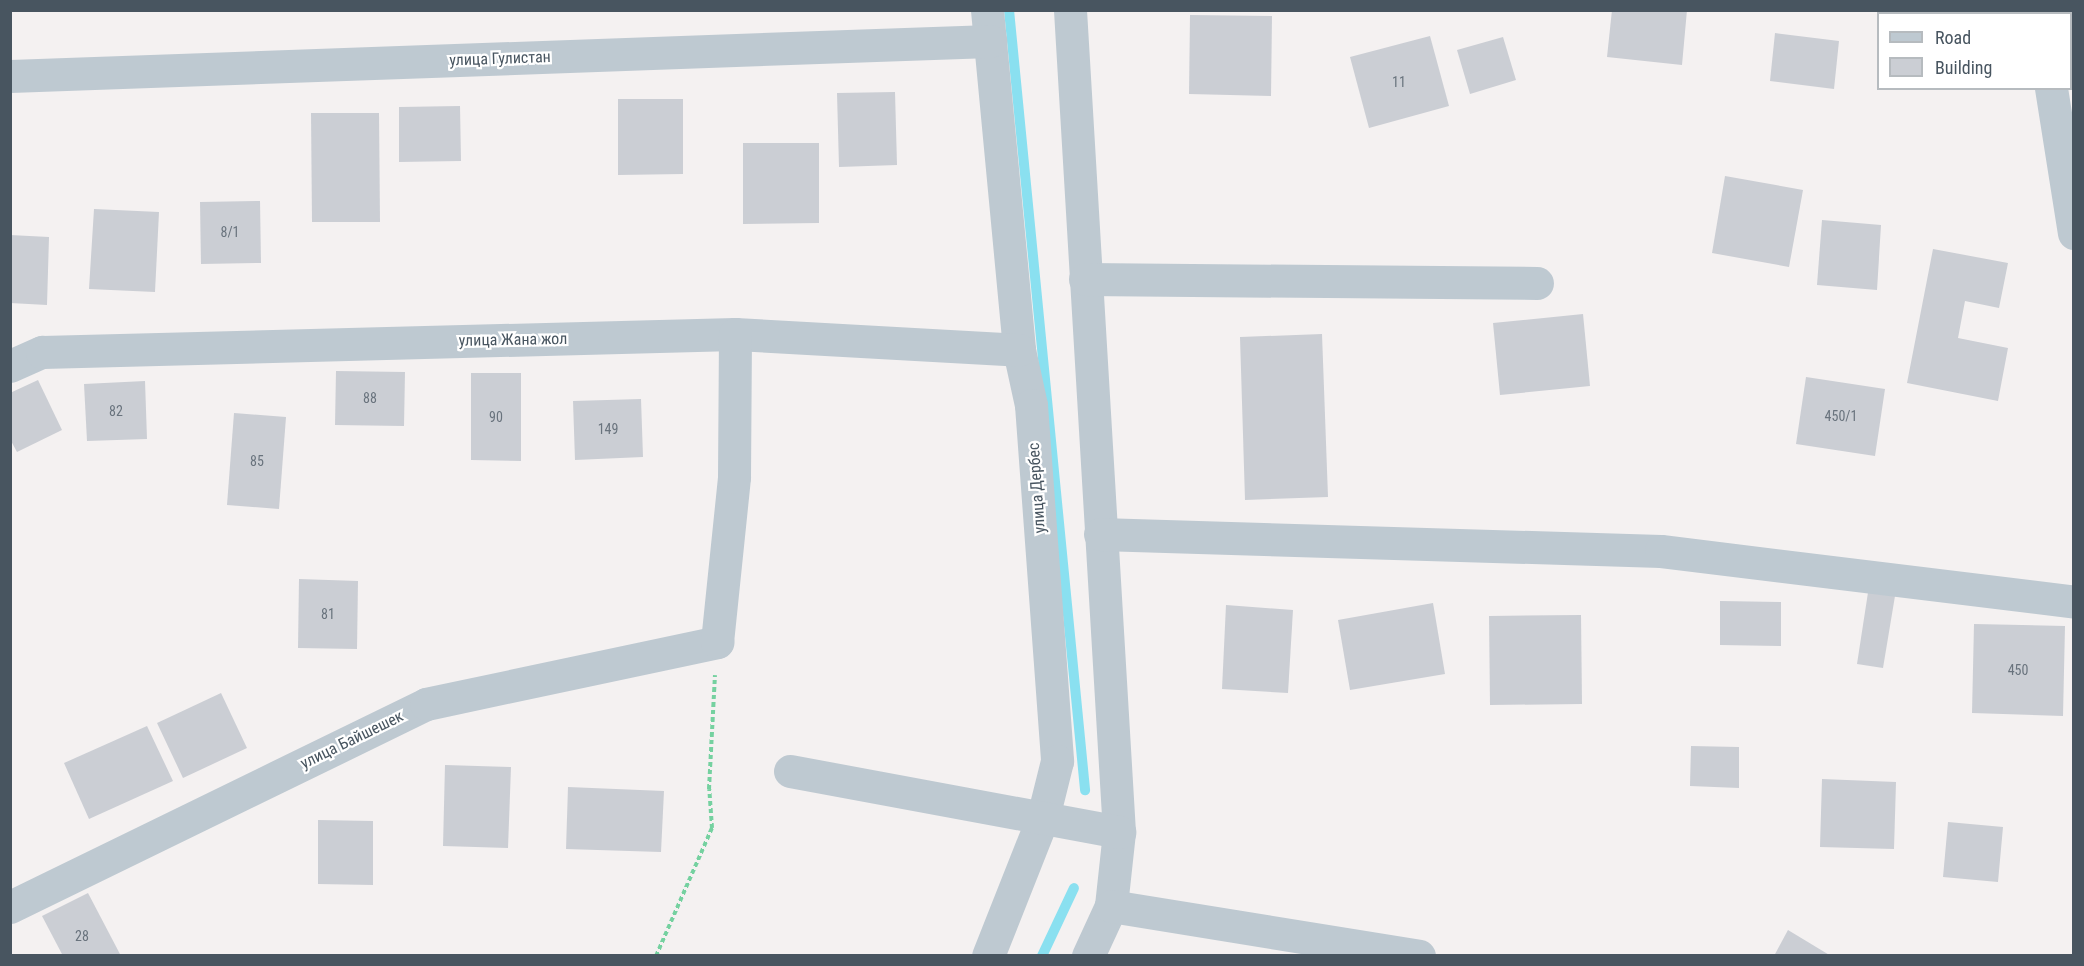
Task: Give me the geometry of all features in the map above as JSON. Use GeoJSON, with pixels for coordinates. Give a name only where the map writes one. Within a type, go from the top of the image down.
{"type":"FeatureCollection","features":[{"type":"Feature","properties":{"kind":"street"},"geometry":{"type":"LineString","coordinates":[[1070,10],[1119,832],[1111,906],[1088,956]]}},
{"type":"Feature","properties":{"kind":"street","name":"улица Гулистан"},"geometry":{"type":"LineString","coordinates":[[10,76],[989,26]]}},
{"type":"Feature","properties":{"kind":"street","name":"улица Дербес"},"geometry":{"type":"LineString","coordinates":[[988,956],[1043,817],[1057,761],[1031,405],[1019,350],[989,26]]}},
{"type":"Feature","properties":{"kind":"street"},"geometry":{"type":"LineString","coordinates":[[2050,90],[2073,233]]}},
{"type":"Feature","properties":{"kind":"street"},"geometry":{"type":"LineString","coordinates":[[1086,279],[1537,283]]}},
{"type":"Feature","properties":{"kind":"street"},"geometry":{"type":"LineString","coordinates":[[717,642],[734,477],[735,334]]}},
{"type":"Feature","properties":{"kind":"street","name":"улица Жана жол"},"geometry":{"type":"LineString","coordinates":[[10,366],[42,352],[735,334],[1019,350]]}},
{"type":"Feature","properties":{"kind":"street"},"geometry":{"type":"LineString","coordinates":[[1101,534],[1661,551],[2073,602]]}},
{"type":"Feature","properties":{"kind":"street","name":"улица Байшешек"},"geometry":{"type":"LineString","coordinates":[[10,907],[426,704],[717,642]]}},
{"type":"Feature","properties":{"kind":"street"},"geometry":{"type":"LineString","coordinates":[[790,771],[1119,832]]}},
{"type":"Feature","properties":{"kind":"street"},"geometry":{"type":"LineString","coordinates":[[1111,906],[1419,956]]}},
{"type":"Feature","properties":{"kind":"path"},"geometry":{"type":"LineString","coordinates":[[656,956],[712,828],[709,789],[717,642]]}},
{"type":"Feature","properties":{"kind":"building"},"geometry":{"type":"Polygon","coordinates":[[[1612,10],[1687,10],[1682,65],[1607,57],[1612,10]]]}},
{"type":"Feature","properties":{"kind":"building"},"geometry":{"type":"Polygon","coordinates":[[[1190,15],[1272,16],[1271,96],[1189,94],[1190,15]]]}},
{"type":"Feature","properties":{"kind":"building"},"geometry":{"type":"Polygon","coordinates":[[[1775,33],[1839,41],[1834,89],[1770,81],[1775,33]]]}},
{"type":"Feature","properties":{"kind":"building"},"geometry":{"type":"Polygon","coordinates":[[[1430,36],[1449,106],[1369,128],[1350,57],[1430,36]]]}},
{"type":"Feature","properties":{"kind":"building"},"geometry":{"type":"Polygon","coordinates":[[[1503,37],[1516,80],[1470,94],[1457,50],[1503,37]]]}},
{"type":"Feature","properties":{"kind":"building"},"geometry":{"type":"Polygon","coordinates":[[[895,92],[897,165],[839,167],[837,93],[895,92]]]}},
{"type":"Feature","properties":{"kind":"building"},"geometry":{"type":"Polygon","coordinates":[[[618,99],[683,99],[683,174],[618,175],[618,99]]]}},
{"type":"Feature","properties":{"kind":"building"},"geometry":{"type":"Polygon","coordinates":[[[460,106],[461,161],[399,162],[399,107],[460,106]]]}},
{"type":"Feature","properties":{"kind":"building"},"geometry":{"type":"Polygon","coordinates":[[[311,113],[379,113],[380,222],[312,222],[311,113]]]}},
{"type":"Feature","properties":{"kind":"building"},"geometry":{"type":"Polygon","coordinates":[[[743,143],[819,143],[819,223],[743,224],[743,143]]]}},
{"type":"Feature","properties":{"kind":"building"},"geometry":{"type":"Polygon","coordinates":[[[1725,176],[1803,190],[1789,267],[1712,253],[1725,176]]]}},
{"type":"Feature","properties":{"kind":"building"},"geometry":{"type":"Polygon","coordinates":[[[260,201],[261,263],[201,264],[200,202],[260,201]]]}},
{"type":"Feature","properties":{"kind":"building"},"geometry":{"type":"Polygon","coordinates":[[[94,209],[159,212],[155,292],[89,289],[94,209]]]}},
{"type":"Feature","properties":{"kind":"building"},"geometry":{"type":"Polygon","coordinates":[[[1822,220],[1881,225],[1877,290],[1817,285],[1822,220]]]}},
{"type":"Feature","properties":{"kind":"building"},"geometry":{"type":"Polygon","coordinates":[[[10,235],[49,237],[47,305],[10,303],[10,235]]]}},
{"type":"Feature","properties":{"kind":"building"},"geometry":{"type":"Polygon","coordinates":[[[1933,249],[2008,263],[1999,308],[1965,301],[1958,338],[2008,348],[1998,401],[1907,383],[1933,249]]]}},
{"type":"Feature","properties":{"kind":"building"},"geometry":{"type":"Polygon","coordinates":[[[1583,314],[1590,386],[1500,395],[1493,323],[1583,314]]]}},
{"type":"Feature","properties":{"kind":"building"},"geometry":{"type":"Polygon","coordinates":[[[1322,334],[1328,497],[1245,500],[1240,337],[1322,334]]]}},
{"type":"Feature","properties":{"kind":"building"},"geometry":{"type":"Polygon","coordinates":[[[336,371],[405,372],[404,426],[335,425],[336,371]]]}},
{"type":"Feature","properties":{"kind":"building"},"geometry":{"type":"Polygon","coordinates":[[[471,373],[521,373],[521,461],[471,460],[471,373]]]}},
{"type":"Feature","properties":{"kind":"building"},"geometry":{"type":"Polygon","coordinates":[[[1806,377],[1885,389],[1875,456],[1796,444],[1806,377]]]}},
{"type":"Feature","properties":{"kind":"building"},"geometry":{"type":"Polygon","coordinates":[[[38,380],[62,430],[17,452],[10,439],[10,393],[38,380]]]}},
{"type":"Feature","properties":{"kind":"building"},"geometry":{"type":"Polygon","coordinates":[[[145,381],[147,439],[87,441],[84,384],[145,381]]]}},
{"type":"Feature","properties":{"kind":"building"},"geometry":{"type":"Polygon","coordinates":[[[641,399],[643,457],[575,460],[573,401],[641,399]]]}},
{"type":"Feature","properties":{"kind":"building"},"geometry":{"type":"Polygon","coordinates":[[[234,413],[286,417],[279,509],[227,505],[234,413]]]}},
{"type":"Feature","properties":{"kind":"building"},"geometry":{"type":"Polygon","coordinates":[[[299,579],[358,581],[357,649],[298,648],[299,579]]]}},
{"type":"Feature","properties":{"kind":"building"},"geometry":{"type":"Polygon","coordinates":[[[1869,586],[1896,590],[1883,668],[1857,664],[1869,586]]]}},
{"type":"Feature","properties":{"kind":"building"},"geometry":{"type":"Polygon","coordinates":[[[1720,601],[1781,602],[1781,646],[1720,645],[1720,601]]]}},
{"type":"Feature","properties":{"kind":"building"},"geometry":{"type":"Polygon","coordinates":[[[1433,603],[1445,674],[1350,690],[1338,620],[1433,603]]]}},
{"type":"Feature","properties":{"kind":"building"},"geometry":{"type":"Polygon","coordinates":[[[1226,605],[1293,610],[1288,693],[1222,689],[1226,605]]]}},
{"type":"Feature","properties":{"kind":"building"},"geometry":{"type":"Polygon","coordinates":[[[1581,615],[1582,704],[1490,705],[1489,616],[1581,615]]]}},
{"type":"Feature","properties":{"kind":"building"},"geometry":{"type":"Polygon","coordinates":[[[1974,624],[2065,626],[2063,716],[1972,713],[1974,624]]]}},
{"type":"Feature","properties":{"kind":"building"},"geometry":{"type":"Polygon","coordinates":[[[221,693],[247,748],[183,778],[157,723],[221,693]]]}},
{"type":"Feature","properties":{"kind":"building"},"geometry":{"type":"Polygon","coordinates":[[[147,726],[173,781],[89,819],[64,763],[147,726]]]}},
{"type":"Feature","properties":{"kind":"building"},"geometry":{"type":"Polygon","coordinates":[[[1691,746],[1739,747],[1739,788],[1690,786],[1691,746]]]}},
{"type":"Feature","properties":{"kind":"building"},"geometry":{"type":"Polygon","coordinates":[[[445,765],[511,767],[508,848],[443,846],[445,765]]]}},
{"type":"Feature","properties":{"kind":"building"},"geometry":{"type":"Polygon","coordinates":[[[1822,779],[1896,782],[1894,849],[1820,847],[1822,779]]]}},
{"type":"Feature","properties":{"kind":"building"},"geometry":{"type":"Polygon","coordinates":[[[568,787],[664,791],[661,852],[566,849],[568,787]]]}},
{"type":"Feature","properties":{"kind":"building"},"geometry":{"type":"Polygon","coordinates":[[[318,820],[373,821],[373,885],[318,884],[318,820]]]}},
{"type":"Feature","properties":{"kind":"building"},"geometry":{"type":"Polygon","coordinates":[[[1948,822],[2003,827],[1998,882],[1943,877],[1948,822]]]}},
{"type":"Feature","properties":{"kind":"building"},"geometry":{"type":"Polygon","coordinates":[[[88,893],[121,956],[63,956],[42,916],[88,893]]]}},
{"type":"Feature","properties":{"kind":"building"},"geometry":{"type":"Polygon","coordinates":[[[1788,930],[1831,956],[1774,956],[1788,930]]]}},
{"type":"Feature","properties":{"kind":"waterway"},"geometry":{"type":"LineString","coordinates":[[1009,10],[1085,790]]}},
{"type":"Feature","properties":{"kind":"waterway"},"geometry":{"type":"LineString","coordinates":[[1042,956],[1074,888]]}}]}
